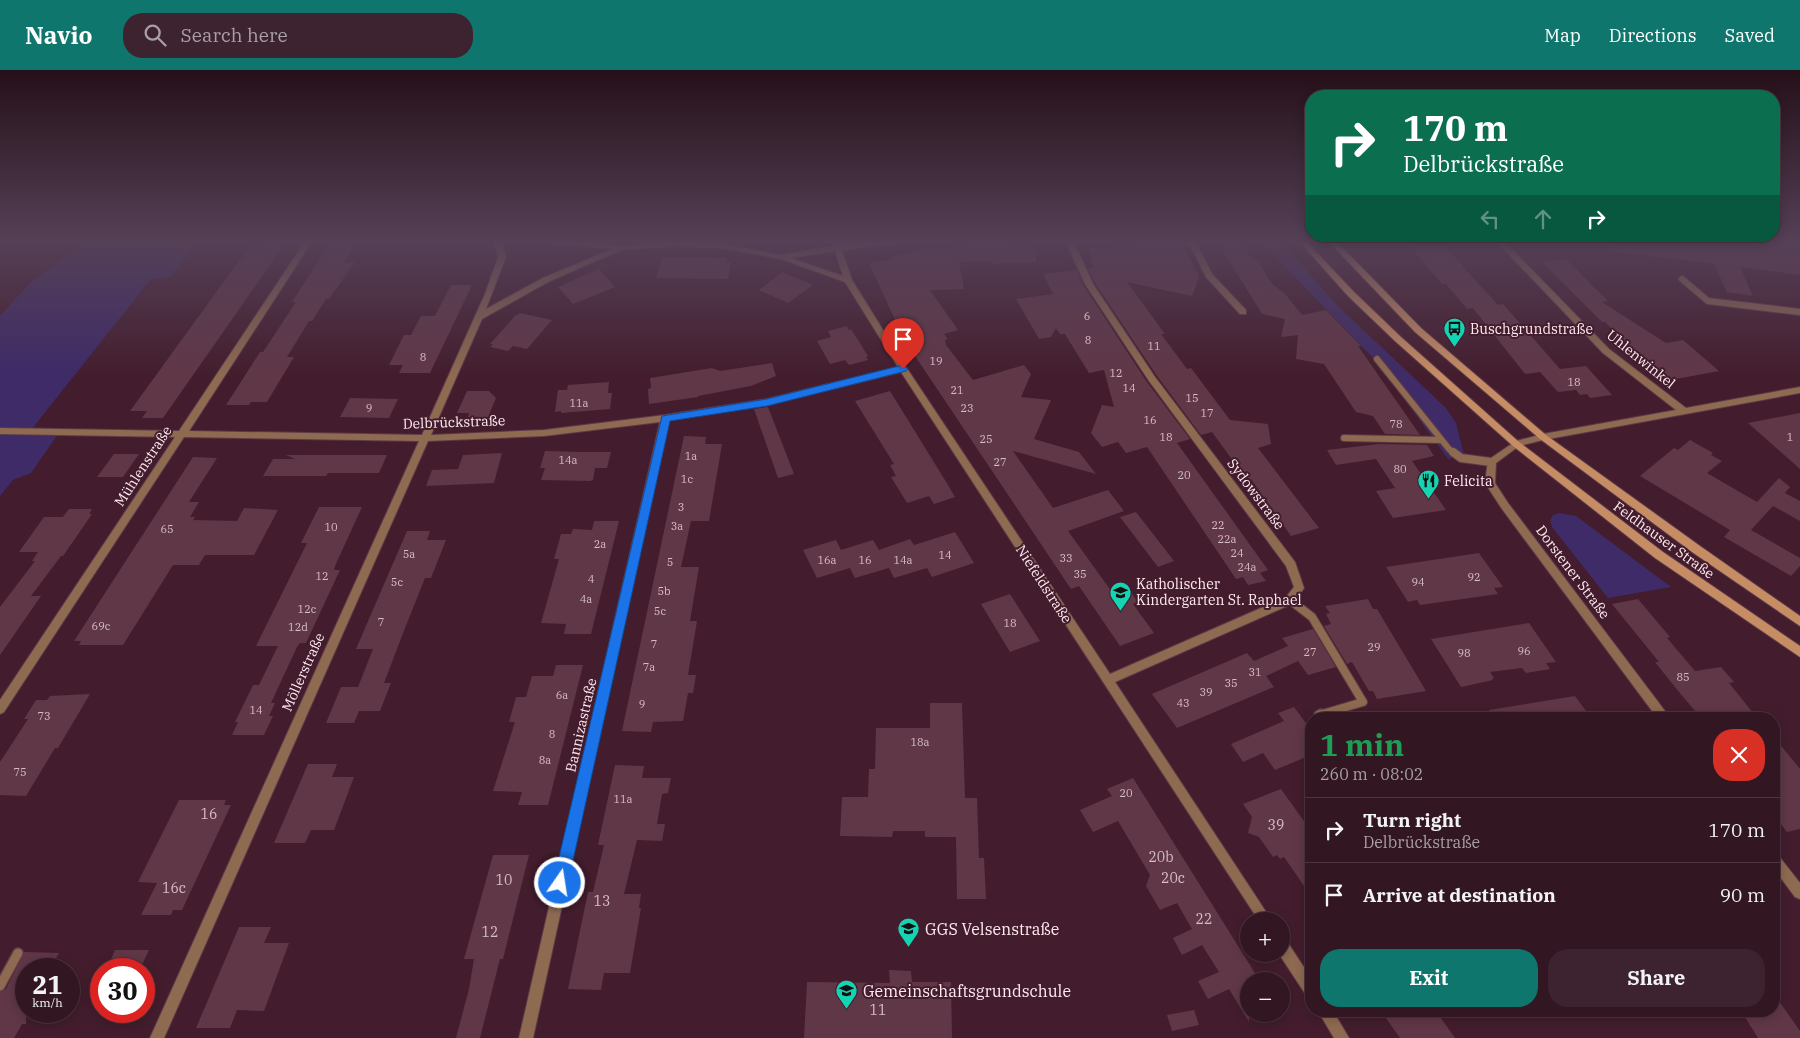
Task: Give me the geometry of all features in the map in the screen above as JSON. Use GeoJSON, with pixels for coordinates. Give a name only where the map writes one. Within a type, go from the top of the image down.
{"type":"FeatureCollection","features":[{"type":"Feature","properties":{"kind":"main road"},"geometry":{"type":"LineString","coordinates":[[1343,285],[1398,339],[1516,444]]}},
{"type":"Feature","properties":{"kind":"main road"},"geometry":{"type":"LineString","coordinates":[[1374,285],[1418,330],[1544,437]]}},
{"type":"Feature","properties":{"kind":"main road","name":"Feldhauser Straße"},"geometry":{"type":"LineString","coordinates":[[1544,437],[1696,549],[1800,622]]}},
{"type":"Feature","properties":{"kind":"main road","name":"Feldhauser Straße"},"geometry":{"type":"LineString","coordinates":[[1516,444],[1659,555],[1800,652]]}},
{"type":"Feature","properties":{"kind":"street","name":"Mühlenstraße"},"geometry":{"type":"LineString","coordinates":[[0,709],[280,285]]}},
{"type":"Feature","properties":{"kind":"street","name":"Möllerstraße"},"geometry":{"type":"LineString","coordinates":[[157,1038],[478,318],[491,285]]}},
{"type":"Feature","properties":{"kind":"street"},"geometry":{"type":"LineString","coordinates":[[478,318],[533,285]]}},
{"type":"Feature","properties":{"kind":"street","name":"Niefeldstraße"},"geometry":{"type":"LineString","coordinates":[[851,285],[903,369],[1260,912]]}},
{"type":"Feature","properties":{"kind":"street","name":"Sydowstraße"},"geometry":{"type":"LineString","coordinates":[[1089,285],[1152,378],[1291,564],[1299,588],[1290,600]]}},
{"type":"Feature","properties":{"kind":"street"},"geometry":{"type":"LineString","coordinates":[[1218,285],[1243,312]]}},
{"type":"Feature","properties":{"kind":"street","name":"Uhlenwinkel"},"geometry":{"type":"LineString","coordinates":[[1542,285],[1606,351],[1684,410]]}},
{"type":"Feature","properties":{"kind":"street","name":"Delbrückstraße"},"geometry":{"type":"LineString","coordinates":[[0,432],[424,438],[544,433],[665,418],[767,402],[903,369]]}},
{"type":"Feature","properties":{"kind":"street"},"geometry":{"type":"LineString","coordinates":[[1491,462],[1516,444],[1544,437],[1800,390]]}},
{"type":"Feature","properties":{"kind":"street","name":"Bannizastraße"},"geometry":{"type":"LineString","coordinates":[[526,1038],[665,418]]}},
{"type":"Feature","properties":{"kind":"street","name":"Dorstener Straße"},"geometry":{"type":"LineString","coordinates":[[1491,462],[1490,483],[1660,712]]}},
{"type":"Feature","properties":{"kind":"street"},"geometry":{"type":"LineString","coordinates":[[1107,680],[1290,600]]}},
{"type":"Feature","properties":{"kind":"street"},"geometry":{"type":"LineString","coordinates":[[1780,867],[1800,893]]}},
{"type":"Feature","properties":{"kind":"street"},"geometry":{"type":"LineString","coordinates":[[1290,958],[1305,981]]}},
{"type":"Feature","properties":{"kind":"street"},"geometry":{"type":"LineString","coordinates":[[1329,1017],[1342,1038]]}},
{"type":"Feature","properties":{"kind":"lane"},"geometry":{"type":"LineString","coordinates":[[1689,285],[1708,301],[1800,312]]}},
{"type":"Feature","properties":{"kind":"lane"},"geometry":{"type":"LineString","coordinates":[[1377,359],[1449,449],[1461,458],[1491,462]]}},
{"type":"Feature","properties":{"kind":"lane"},"geometry":{"type":"LineString","coordinates":[[1344,438],[1441,440]]}},
{"type":"Feature","properties":{"kind":"lane"},"geometry":{"type":"LineString","coordinates":[[1290,600],[1312,617],[1345,668],[1363,702],[1329,712]]}},
{"type":"Feature","properties":{"kind":"lane"},"geometry":{"type":"LineString","coordinates":[[0,986],[18,953]]}},
{"type":"Feature","properties":{"kind":"shaded area"},"geometry":{"type":"Polygon","coordinates":[[[28,285],[146,285],[29,433],[58,434],[31,473],[13,480],[0,496],[0,316],[28,285]]]}},
{"type":"Feature","properties":{"kind":"shaded area"},"geometry":{"type":"Polygon","coordinates":[[[1303,285],[1319,285],[1339,307],[1446,408],[1456,423],[1464,455],[1448,459],[1379,364],[1303,285]]]}},
{"type":"Feature","properties":{"kind":"shaded area"},"geometry":{"type":"Polygon","coordinates":[[[1559,513],[1576,516],[1671,587],[1608,598],[1552,527],[1550,520],[1553,515],[1559,513]]]}},
{"type":"Feature","properties":{"kind":"building"},"geometry":{"type":"Polygon","coordinates":[[[221,285],[256,285],[163,418],[142,418],[147,411],[130,411],[221,285]]]}},
{"type":"Feature","properties":{"kind":"building"},"geometry":{"type":"Polygon","coordinates":[[[303,285],[339,285],[329,299],[326,299],[312,321],[309,321],[287,357],[294,357],[267,402],[251,402],[249,405],[226,405],[260,352],[263,352],[296,302],[292,302],[303,285]]]}},
{"type":"Feature","properties":{"kind":"building"},"geometry":{"type":"Polygon","coordinates":[[[451,285],[472,285],[430,373],[399,373],[403,365],[389,365],[404,335],[411,335],[421,316],[435,316],[451,285]]]}},
{"type":"Feature","properties":{"kind":"building"},"geometry":{"type":"Polygon","coordinates":[[[562,285],[613,285],[615,287],[573,304],[558,287],[562,285]]]}},
{"type":"Feature","properties":{"kind":"building"},"geometry":{"type":"Polygon","coordinates":[[[765,285],[813,285],[788,303],[759,290],[765,285]]]}},
{"type":"Feature","properties":{"kind":"building"},"geometry":{"type":"Polygon","coordinates":[[[879,285],[963,285],[964,289],[930,290],[958,330],[944,334],[948,339],[945,340],[946,345],[973,380],[1024,365],[1031,374],[1021,397],[1051,400],[1034,439],[1079,452],[1096,474],[1013,451],[1053,508],[1108,490],[1124,511],[1068,531],[1112,592],[1127,587],[1138,602],[1133,604],[1154,633],[1120,646],[1079,586],[1071,589],[893,323],[896,322],[879,285]]]}},
{"type":"Feature","properties":{"kind":"building"},"geometry":{"type":"Polygon","coordinates":[[[1049,285],[1083,285],[1147,382],[1190,439],[1177,443],[1268,570],[1260,573],[1266,581],[1248,585],[1243,577],[1236,579],[1147,447],[1126,453],[1118,442],[1102,447],[1091,433],[1102,405],[1114,407],[1104,370],[1089,373],[1065,334],[1060,334],[1056,328],[1051,337],[1039,339],[1016,299],[1053,294],[1049,285]]]}},
{"type":"Feature","properties":{"kind":"building"},"geometry":{"type":"Polygon","coordinates":[[[1096,285],[1129,285],[1165,334],[1161,334],[1187,369],[1191,368],[1230,420],[1268,424],[1271,444],[1258,448],[1319,528],[1291,536],[1251,479],[1247,480],[1212,432],[1201,435],[1157,376],[1096,285]]]}},
{"type":"Feature","properties":{"kind":"building"},"geometry":{"type":"Polygon","coordinates":[[[1142,285],[1196,285],[1192,296],[1142,285]]]}},
{"type":"Feature","properties":{"kind":"building"},"geometry":{"type":"Polygon","coordinates":[[[1244,285],[1274,285],[1285,294],[1302,315],[1326,310],[1361,346],[1358,346],[1420,435],[1385,434],[1373,416],[1356,412],[1324,364],[1296,359],[1298,335],[1281,337],[1285,319],[1262,314],[1244,285]]]}},
{"type":"Feature","properties":{"kind":"building"},"geometry":{"type":"Polygon","coordinates":[[[1447,285],[1480,285],[1498,305],[1503,304],[1560,369],[1586,366],[1612,395],[1590,398],[1587,394],[1580,395],[1576,390],[1558,392],[1540,372],[1525,374],[1473,308],[1467,309],[1447,285]]]}},
{"type":"Feature","properties":{"kind":"building"},"geometry":{"type":"Polygon","coordinates":[[[1565,285],[1592,285],[1608,301],[1602,302],[1666,343],[1683,340],[1719,371],[1660,382],[1626,350],[1632,349],[1605,322],[1602,322],[1565,285]]]}},
{"type":"Feature","properties":{"kind":"building"},"geometry":{"type":"Polygon","coordinates":[[[1724,285],[1748,285],[1753,296],[1727,292],[1724,285]]]}},
{"type":"Feature","properties":{"kind":"building"},"geometry":{"type":"Polygon","coordinates":[[[520,313],[552,320],[527,349],[513,346],[508,351],[490,347],[493,344],[490,344],[515,316],[520,313]]]}},
{"type":"Feature","properties":{"kind":"building"},"geometry":{"type":"Polygon","coordinates":[[[847,326],[849,330],[851,329],[868,356],[866,357],[868,360],[849,365],[845,360],[830,364],[817,341],[831,337],[828,331],[847,326]]]}},
{"type":"Feature","properties":{"kind":"building"},"geometry":{"type":"Polygon","coordinates":[[[772,363],[776,376],[751,386],[698,397],[649,404],[648,389],[651,388],[650,378],[712,368],[720,371],[772,363]]]}},
{"type":"Feature","properties":{"kind":"building"},"geometry":{"type":"Polygon","coordinates":[[[609,382],[608,393],[612,393],[610,409],[555,412],[558,390],[567,390],[568,385],[609,382]]]}},
{"type":"Feature","properties":{"kind":"building"},"geometry":{"type":"Polygon","coordinates":[[[467,391],[489,391],[496,398],[488,417],[468,417],[469,413],[457,413],[467,391]]]}},
{"type":"Feature","properties":{"kind":"building"},"geometry":{"type":"Polygon","coordinates":[[[890,391],[955,497],[934,504],[929,496],[907,503],[891,477],[896,476],[890,465],[894,464],[855,401],[890,391]]]}},
{"type":"Feature","properties":{"kind":"building"},"geometry":{"type":"Polygon","coordinates":[[[350,398],[398,399],[389,418],[340,417],[350,398]]]}},
{"type":"Feature","properties":{"kind":"building"},"geometry":{"type":"Polygon","coordinates":[[[768,407],[794,474],[778,478],[754,409],[768,407]]]}},
{"type":"Feature","properties":{"kind":"building"},"geometry":{"type":"Polygon","coordinates":[[[1800,413],[1800,469],[1748,423],[1800,413]]]}},
{"type":"Feature","properties":{"kind":"building"},"geometry":{"type":"Polygon","coordinates":[[[684,436],[706,437],[705,444],[722,444],[709,521],[691,521],[681,567],[699,567],[690,621],[697,621],[688,675],[696,675],[693,693],[688,693],[683,721],[653,722],[651,732],[622,731],[684,436]]]}},
{"type":"Feature","properties":{"kind":"building"},"geometry":{"type":"Polygon","coordinates":[[[1690,440],[1713,453],[1711,455],[1722,461],[1707,473],[1757,502],[1779,478],[1790,487],[1785,493],[1800,501],[1800,521],[1773,506],[1751,530],[1800,558],[1800,566],[1791,576],[1724,537],[1730,530],[1640,476],[1674,448],[1678,450],[1690,440]]]}},
{"type":"Feature","properties":{"kind":"building"},"geometry":{"type":"Polygon","coordinates":[[[1379,444],[1427,445],[1434,456],[1412,461],[1446,510],[1393,518],[1376,491],[1395,488],[1376,459],[1336,465],[1327,450],[1379,444]]]}},
{"type":"Feature","properties":{"kind":"building"},"geometry":{"type":"Polygon","coordinates":[[[545,451],[611,452],[607,468],[595,468],[593,480],[590,481],[541,480],[545,468],[540,468],[545,451]]]}},
{"type":"Feature","properties":{"kind":"building"},"geometry":{"type":"Polygon","coordinates":[[[502,453],[494,483],[426,486],[432,470],[458,469],[463,455],[502,453]]]}},
{"type":"Feature","properties":{"kind":"building"},"geometry":{"type":"Polygon","coordinates":[[[114,454],[139,454],[123,477],[97,477],[114,454]]]}},
{"type":"Feature","properties":{"kind":"building"},"geometry":{"type":"Polygon","coordinates":[[[286,455],[387,455],[379,473],[328,473],[326,476],[263,476],[273,459],[295,459],[286,455]]]}},
{"type":"Feature","properties":{"kind":"building"},"geometry":{"type":"Polygon","coordinates":[[[193,457],[217,458],[189,502],[199,502],[190,517],[195,517],[193,520],[237,521],[244,508],[278,510],[254,555],[205,555],[199,565],[173,565],[123,645],[79,645],[81,641],[74,641],[193,457]]]}},
{"type":"Feature","properties":{"kind":"building"},"geometry":{"type":"Polygon","coordinates":[[[319,507],[362,507],[335,566],[334,570],[340,570],[306,643],[300,643],[297,647],[271,703],[275,703],[269,716],[273,716],[264,735],[232,735],[238,722],[235,722],[253,685],[259,685],[278,646],[256,646],[307,543],[301,543],[319,507]]]}},
{"type":"Feature","properties":{"kind":"building"},"geometry":{"type":"Polygon","coordinates":[[[69,509],[92,509],[89,514],[92,514],[63,556],[61,556],[31,596],[41,596],[0,655],[0,607],[35,561],[32,561],[38,552],[19,552],[44,517],[63,517],[69,509]]]}},
{"type":"Feature","properties":{"kind":"building"},"geometry":{"type":"Polygon","coordinates":[[[1136,512],[1174,561],[1158,567],[1120,517],[1136,512]]]}},
{"type":"Feature","properties":{"kind":"building"},"geometry":{"type":"Polygon","coordinates":[[[594,521],[619,521],[591,634],[564,634],[566,624],[541,623],[559,559],[554,559],[561,534],[571,534],[573,529],[592,530],[594,521]]]}},
{"type":"Feature","properties":{"kind":"building"},"geometry":{"type":"Polygon","coordinates":[[[407,531],[430,531],[427,540],[446,540],[431,578],[425,578],[405,628],[384,683],[391,683],[380,711],[359,711],[354,723],[326,723],[341,687],[358,687],[373,649],[356,649],[407,531]]]}},
{"type":"Feature","properties":{"kind":"building"},"geometry":{"type":"Polygon","coordinates":[[[955,532],[974,563],[932,577],[927,568],[894,578],[889,568],[855,578],[850,568],[817,578],[803,550],[836,540],[841,550],[873,540],[879,550],[910,539],[914,545],[955,532]]]}},
{"type":"Feature","properties":{"kind":"building"},"geometry":{"type":"Polygon","coordinates":[[[1479,553],[1503,587],[1494,588],[1498,594],[1420,605],[1417,600],[1408,602],[1386,567],[1479,553]]]}},
{"type":"Feature","properties":{"kind":"building"},"geometry":{"type":"Polygon","coordinates":[[[1010,594],[1040,641],[1010,652],[981,604],[1010,594]]]}},
{"type":"Feature","properties":{"kind":"building"},"geometry":{"type":"Polygon","coordinates":[[[1368,599],[1373,609],[1377,609],[1426,691],[1377,699],[1373,691],[1369,691],[1352,662],[1347,664],[1324,626],[1331,624],[1326,614],[1330,613],[1325,606],[1368,599]]]}},
{"type":"Feature","properties":{"kind":"building"},"geometry":{"type":"Polygon","coordinates":[[[1638,599],[1670,637],[1667,638],[1695,671],[1721,667],[1734,682],[1729,683],[1752,712],[1696,712],[1655,662],[1659,662],[1612,604],[1638,599]]]}},
{"type":"Feature","properties":{"kind":"building"},"geometry":{"type":"Polygon","coordinates":[[[1529,623],[1556,662],[1546,663],[1550,669],[1526,673],[1522,668],[1490,672],[1494,678],[1493,680],[1461,687],[1431,639],[1529,623]]]}},
{"type":"Feature","properties":{"kind":"building"},"geometry":{"type":"Polygon","coordinates":[[[1313,629],[1336,667],[1308,675],[1298,661],[1266,676],[1274,687],[1177,728],[1152,694],[1247,653],[1254,661],[1288,646],[1282,638],[1313,629]]]}},
{"type":"Feature","properties":{"kind":"building"},"geometry":{"type":"Polygon","coordinates":[[[556,665],[583,665],[548,805],[518,805],[522,792],[493,791],[515,722],[509,722],[516,697],[526,697],[532,676],[553,676],[556,665]]]}},
{"type":"Feature","properties":{"kind":"building"},"geometry":{"type":"Polygon","coordinates":[[[90,694],[58,748],[55,748],[26,796],[0,795],[0,762],[28,719],[24,719],[36,700],[47,700],[50,696],[90,694]]]}},
{"type":"Feature","properties":{"kind":"building"},"geometry":{"type":"Polygon","coordinates":[[[1575,696],[1587,712],[1489,712],[1489,710],[1575,696]]]}},
{"type":"Feature","properties":{"kind":"building"},"geometry":{"type":"Polygon","coordinates":[[[930,703],[962,703],[965,798],[977,798],[979,858],[984,858],[986,899],[957,899],[956,837],[925,837],[925,831],[893,831],[892,837],[840,836],[842,797],[868,797],[869,769],[875,769],[876,728],[930,728],[930,703]]]}},
{"type":"Feature","properties":{"kind":"building"},"geometry":{"type":"Polygon","coordinates":[[[1294,707],[1305,722],[1305,758],[1275,770],[1263,753],[1243,762],[1231,744],[1284,721],[1278,713],[1294,707]]]}},
{"type":"Feature","properties":{"kind":"building"},"geometry":{"type":"Polygon","coordinates":[[[1780,744],[1800,769],[1800,829],[1787,832],[1780,823],[1780,744]]]}},
{"type":"Feature","properties":{"kind":"building"},"geometry":{"type":"Polygon","coordinates":[[[308,764],[337,764],[332,777],[354,777],[334,830],[311,830],[305,843],[274,843],[308,764]]]}},
{"type":"Feature","properties":{"kind":"building"},"geometry":{"type":"Polygon","coordinates":[[[615,765],[644,766],[642,778],[671,778],[668,793],[662,794],[657,824],[665,824],[662,841],[637,840],[624,894],[641,894],[639,908],[641,908],[630,973],[604,973],[601,990],[568,989],[588,892],[593,892],[604,845],[598,845],[615,765]]]}},
{"type":"Feature","properties":{"kind":"building"},"geometry":{"type":"Polygon","coordinates":[[[1133,778],[1240,949],[1240,962],[1248,962],[1254,972],[1240,972],[1240,1007],[1229,989],[1208,999],[1198,981],[1219,972],[1202,945],[1182,955],[1173,938],[1192,929],[1177,903],[1160,910],[1146,886],[1150,875],[1118,821],[1093,832],[1080,810],[1112,796],[1107,789],[1133,778]]]}},
{"type":"Feature","properties":{"kind":"building"},"geometry":{"type":"Polygon","coordinates":[[[1281,789],[1305,823],[1305,887],[1284,857],[1280,859],[1277,855],[1273,857],[1259,837],[1248,833],[1252,817],[1243,804],[1281,789]]]}},
{"type":"Feature","properties":{"kind":"building"},"geometry":{"type":"Polygon","coordinates":[[[179,800],[226,800],[224,805],[231,805],[182,910],[173,910],[171,915],[141,915],[157,883],[138,882],[179,800]]]}},
{"type":"Feature","properties":{"kind":"building"},"geometry":{"type":"Polygon","coordinates":[[[493,855],[529,855],[503,959],[500,959],[480,1038],[456,1038],[469,989],[474,959],[464,959],[493,855]]]}},
{"type":"Feature","properties":{"kind":"building"},"geometry":{"type":"Polygon","coordinates":[[[239,927],[271,927],[264,943],[289,943],[264,1011],[237,1010],[230,1028],[196,1028],[239,927]]]}},
{"type":"Feature","properties":{"kind":"building"},"geometry":{"type":"Polygon","coordinates":[[[115,950],[149,950],[145,958],[112,958],[115,950]]]}},
{"type":"Feature","properties":{"kind":"building"},"geometry":{"type":"Polygon","coordinates":[[[24,952],[59,953],[56,958],[21,958],[24,952]]]}},
{"type":"Feature","properties":{"kind":"building"},"geometry":{"type":"Polygon","coordinates":[[[15,970],[15,1023],[26,1024],[22,1024],[14,1038],[0,1038],[0,992],[6,989],[15,970]]]}},
{"type":"Feature","properties":{"kind":"building"},"geometry":{"type":"Polygon","coordinates":[[[889,970],[911,971],[912,982],[951,982],[952,1038],[804,1038],[807,982],[890,983],[889,970]]]}},
{"type":"Feature","properties":{"kind":"building"},"geometry":{"type":"Polygon","coordinates":[[[1780,1003],[1800,1031],[1800,1038],[1758,1038],[1745,1017],[1780,1017],[1780,1003]]]}},
{"type":"Feature","properties":{"kind":"building"},"geometry":{"type":"Polygon","coordinates":[[[1194,1010],[1199,1025],[1172,1031],[1167,1015],[1194,1010]]]}},
{"type":"Feature","properties":{"kind":"building"},"geometry":{"type":"Polygon","coordinates":[[[1385,1017],[1440,1017],[1455,1038],[1400,1038],[1385,1017]]]}},
{"type":"Feature","properties":{"kind":"place","name":"Buschgrundstraße"},"geometry":{"type":"Point","coordinates":[1454,348]}},
{"type":"Feature","properties":{"kind":"place","name":"Felicita"},"geometry":{"type":"Point","coordinates":[1428,500]}},
{"type":"Feature","properties":{"kind":"place","name":"Katholischer Kindergarten St. Raphael"},"geometry":{"type":"Point","coordinates":[1120,611]}},
{"type":"Feature","properties":{"kind":"place","name":"GGS Velsenstraße"},"geometry":{"type":"Point","coordinates":[909,948]}},
{"type":"Feature","properties":{"kind":"place","name":"Gemeinschaftsgrundschule"},"geometry":{"type":"Point","coordinates":[847,1010]}},
{"type":"Feature","properties":{"kind":"route"},"geometry":{"type":"LineString","coordinates":[[560,883],[665,418],[767,402],[903,369]]}}]}
